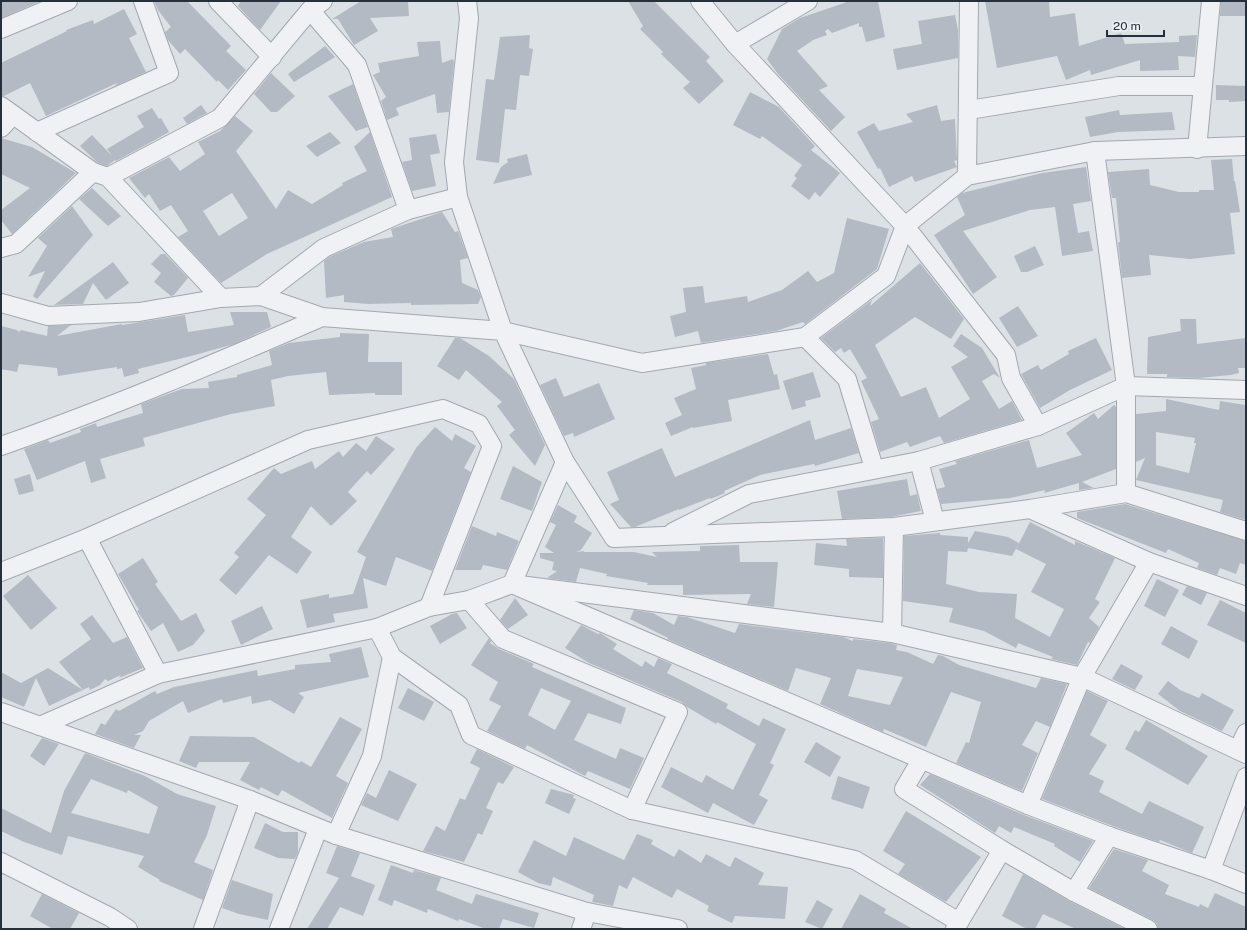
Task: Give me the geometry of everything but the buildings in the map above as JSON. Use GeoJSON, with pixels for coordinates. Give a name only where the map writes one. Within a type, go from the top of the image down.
{"type":"FeatureCollection","features":[{"type":"Feature","properties":{"kind":"street"},"geometry":{"type":"LineString","coordinates":[[37,132],[169,72],[143,1]]}},
{"type":"Feature","properties":{"kind":"street"},"geometry":{"type":"LineString","coordinates":[[218,1],[272,57]]}},
{"type":"Feature","properties":{"kind":"street"},"geometry":{"type":"LineString","coordinates":[[467,1],[469,18],[454,162],[458,197],[503,331],[565,462],[614,538],[668,534],[894,527],[1030,509],[1126,492],[1246,531]]}},
{"type":"Feature","properties":{"kind":"street"},"geometry":{"type":"LineString","coordinates":[[700,1],[735,44],[905,226],[1006,355],[1011,378],[1038,426]]}},
{"type":"Feature","properties":{"kind":"street"},"geometry":{"type":"LineString","coordinates":[[735,44],[808,1]]}},
{"type":"Feature","properties":{"kind":"street"},"geometry":{"type":"LineString","coordinates":[[967,176],[969,110],[969,1]]}},
{"type":"Feature","properties":{"kind":"street"},"geometry":{"type":"LineString","coordinates":[[1197,149],[1212,1]]}},
{"type":"Feature","properties":{"kind":"street"},"geometry":{"type":"LineString","coordinates":[[1,29],[62,2]]}},
{"type":"Feature","properties":{"kind":"street"},"geometry":{"type":"LineString","coordinates":[[1,248],[16,244],[100,175],[220,118],[316,6],[356,65],[408,210]]}},
{"type":"Feature","properties":{"kind":"street"},"geometry":{"type":"LineString","coordinates":[[969,110],[1118,86],[1203,86]]}},
{"type":"Feature","properties":{"kind":"street"},"geometry":{"type":"LineString","coordinates":[[1,128],[7,110],[100,175],[221,298]]}},
{"type":"Feature","properties":{"kind":"street"},"geometry":{"type":"LineString","coordinates":[[1,304],[48,316],[139,312],[221,298],[261,296],[322,317],[503,331],[642,363],[805,337],[886,276],[905,226],[967,176],[1095,151],[1197,149],[1246,146]]}},
{"type":"Feature","properties":{"kind":"street"},"geometry":{"type":"LineString","coordinates":[[1095,151],[1126,386],[1126,492]]}},
{"type":"Feature","properties":{"kind":"street"},"geometry":{"type":"LineString","coordinates":[[261,296],[324,248],[408,210],[458,197]]}},
{"type":"Feature","properties":{"kind":"street"},"geometry":{"type":"LineString","coordinates":[[1,446],[70,422],[234,356],[322,317]]}},
{"type":"Feature","properties":{"kind":"street"},"geometry":{"type":"LineString","coordinates":[[805,337],[847,379],[874,468]]}},
{"type":"Feature","properties":{"kind":"street"},"geometry":{"type":"LineString","coordinates":[[668,534],[749,494],[874,468],[919,461],[1038,426],[1126,386],[1246,390]]}},
{"type":"Feature","properties":{"kind":"street"},"geometry":{"type":"LineString","coordinates":[[1,572],[87,538],[308,440],[443,409],[478,424],[492,446],[429,607]]}},
{"type":"Feature","properties":{"kind":"street"},"geometry":{"type":"LineString","coordinates":[[919,461],[935,521]]}},
{"type":"Feature","properties":{"kind":"street"},"geometry":{"type":"LineString","coordinates":[[512,584],[565,462]]}},
{"type":"Feature","properties":{"kind":"street"},"geometry":{"type":"LineString","coordinates":[[1030,509],[1149,562],[1246,596]]}},
{"type":"Feature","properties":{"kind":"street"},"geometry":{"type":"LineString","coordinates":[[892,633],[894,527]]}},
{"type":"Feature","properties":{"kind":"street"},"geometry":{"type":"LineString","coordinates":[[87,538],[158,674]]}},
{"type":"Feature","properties":{"kind":"street"},"geometry":{"type":"LineString","coordinates":[[1028,805],[1082,677],[1149,562]]}},
{"type":"Feature","properties":{"kind":"street"},"geometry":{"type":"LineString","coordinates":[[512,584],[1028,805],[1109,836],[1211,870],[1246,884]]}},
{"type":"Feature","properties":{"kind":"street"},"geometry":{"type":"LineString","coordinates":[[40,726],[158,674],[377,628],[429,607],[469,600],[512,584],[892,633],[1082,677],[1242,752],[1246,732]]}},
{"type":"Feature","properties":{"kind":"street"},"geometry":{"type":"LineString","coordinates":[[469,600],[503,639],[678,712],[632,810]]}},
{"type":"Feature","properties":{"kind":"street"},"geometry":{"type":"LineString","coordinates":[[377,628],[392,658],[460,705],[471,735],[632,810],[854,860],[957,926],[1002,850]]}},
{"type":"Feature","properties":{"kind":"street"},"geometry":{"type":"LineString","coordinates":[[336,835],[372,756],[392,658]]}},
{"type":"Feature","properties":{"kind":"street"},"geometry":{"type":"LineString","coordinates":[[1,712],[250,800],[336,835],[584,921],[678,929]]}},
{"type":"Feature","properties":{"kind":"street"},"geometry":{"type":"LineString","coordinates":[[921,760],[904,789],[1002,850],[1074,892],[1148,929]]}},
{"type":"Feature","properties":{"kind":"street"},"geometry":{"type":"LineString","coordinates":[[1211,870],[1246,777]]}},
{"type":"Feature","properties":{"kind":"street"},"geometry":{"type":"LineString","coordinates":[[203,929],[250,800]]}},
{"type":"Feature","properties":{"kind":"street"},"geometry":{"type":"LineString","coordinates":[[279,929],[318,828]]}},
{"type":"Feature","properties":{"kind":"street"},"geometry":{"type":"LineString","coordinates":[[1074,892],[1109,836]]}},
{"type":"Feature","properties":{"kind":"street"},"geometry":{"type":"LineString","coordinates":[[1,862],[109,923],[128,929]]}}]}
